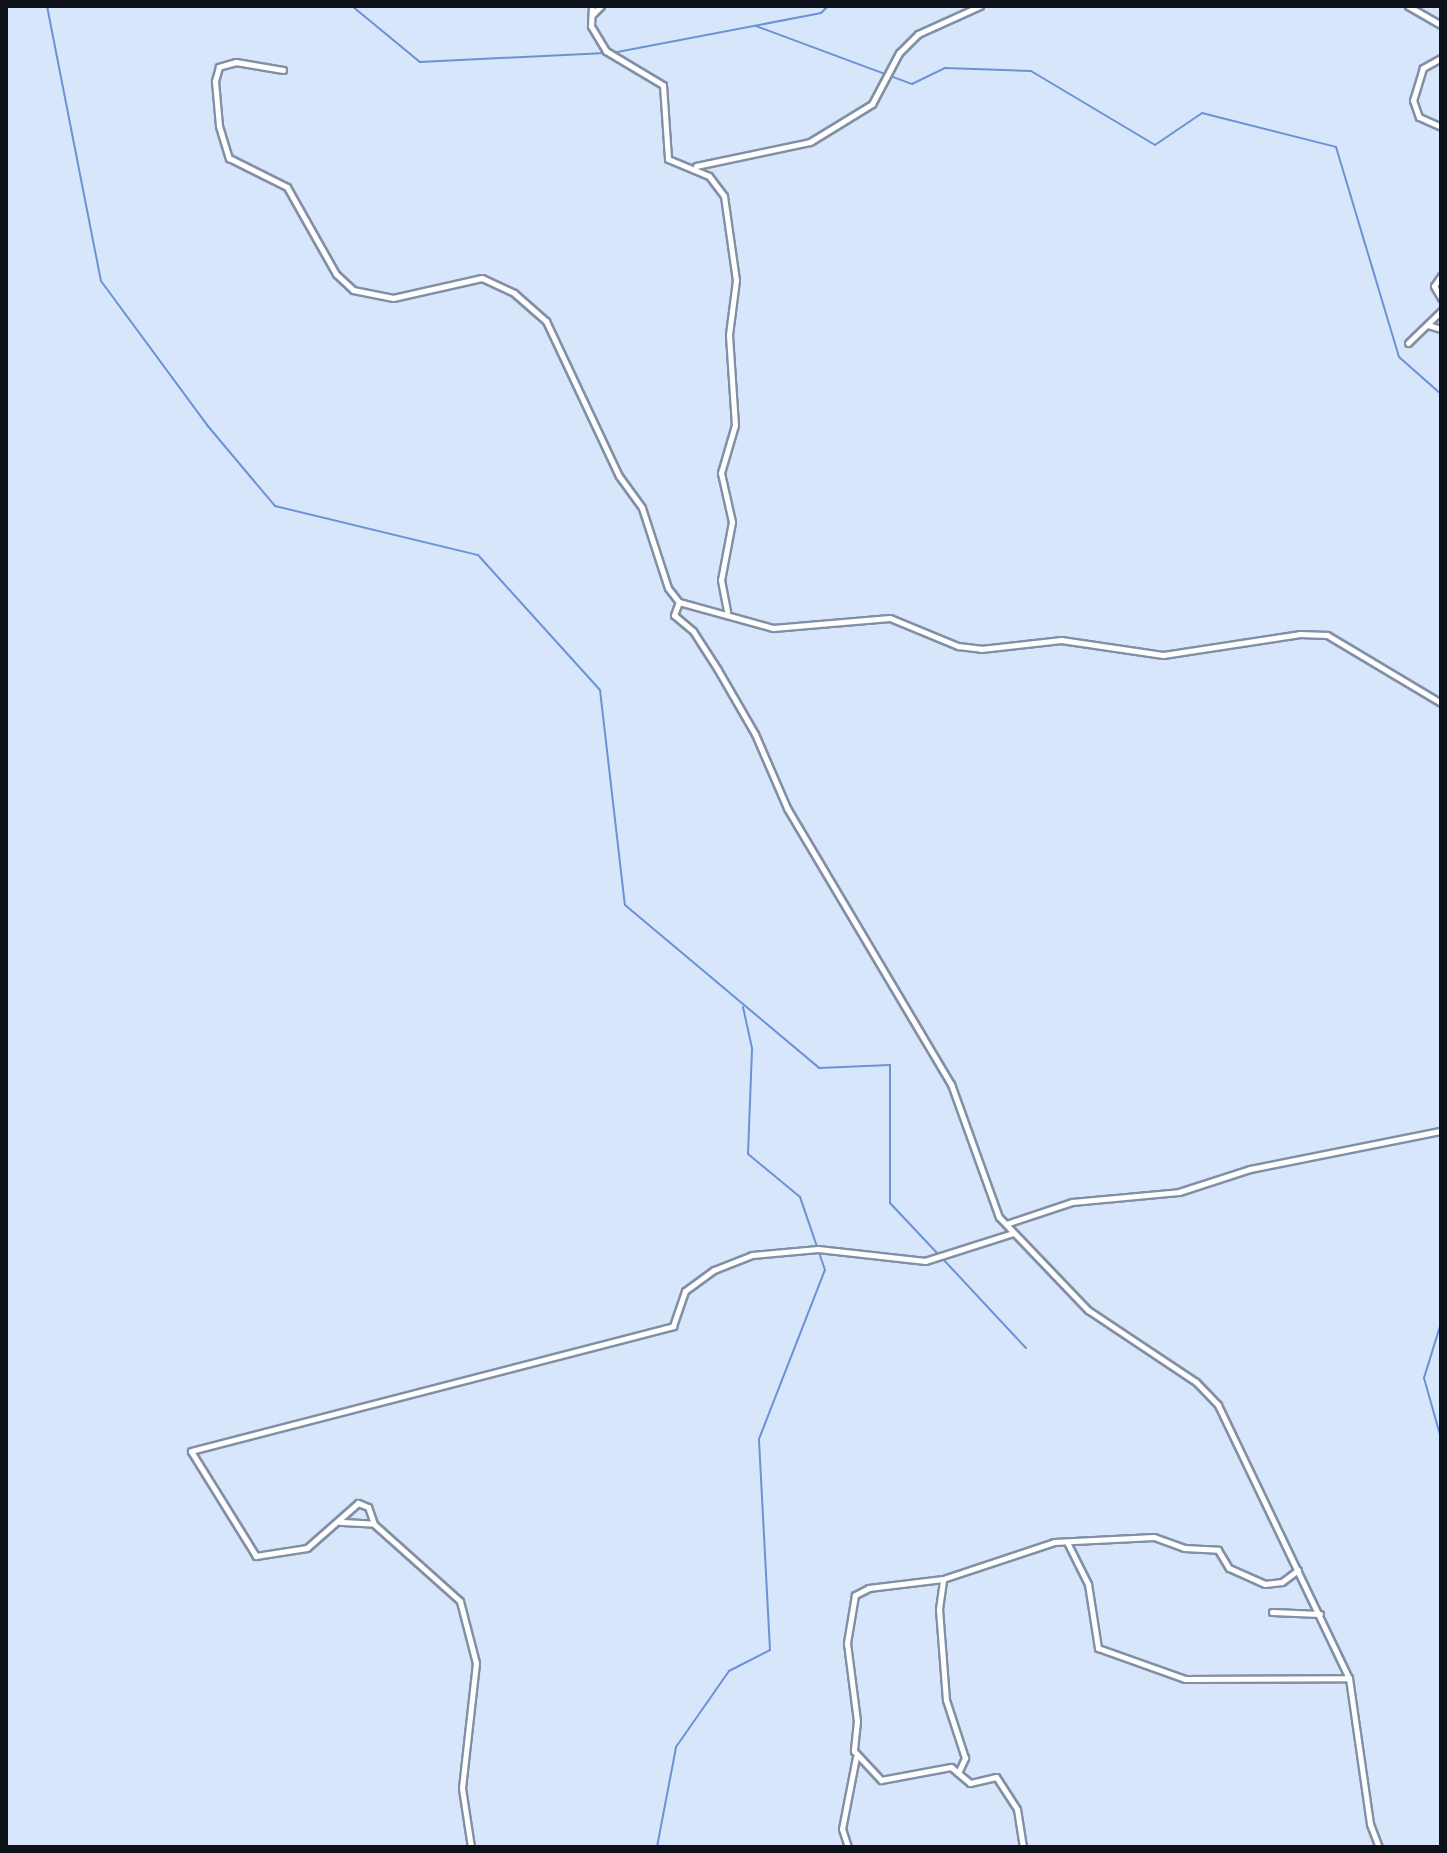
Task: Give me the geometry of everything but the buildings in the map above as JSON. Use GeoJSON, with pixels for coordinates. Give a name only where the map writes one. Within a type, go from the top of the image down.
{"type":"FeatureCollection","features":[{"type":"Feature","properties":{"kind":"street"},"geometry":{"type":"LineString","coordinates":[[592,6],[594,34],[606,51],[663,85],[668,159],[695,167],[721,188],[736,280],[729,335],[735,425],[721,473],[732,522],[721,580],[728,612]]}},
{"type":"Feature","properties":{"kind":"street"},"geometry":{"type":"LineString","coordinates":[[591,15],[601,6]]}},
{"type":"Feature","properties":{"kind":"street"},"geometry":{"type":"LineString","coordinates":[[695,167],[810,142],[872,104],[899,53],[918,34],[980,6]]}},
{"type":"Feature","properties":{"kind":"street"},"geometry":{"type":"LineString","coordinates":[[1408,6],[1441,25]]}},
{"type":"Feature","properties":{"kind":"street"},"geometry":{"type":"LineString","coordinates":[[1441,58],[1423,68],[1413,100],[1419,117],[1441,127]]}},
{"type":"Feature","properties":{"kind":"street"},"geometry":{"type":"LineString","coordinates":[[283,70],[236,62],[219,67],[215,81],[219,126],[229,158],[287,187],[336,274],[353,290],[393,298],[482,278],[514,293],[546,321],[619,476],[646,516],[668,588],[679,602],[728,612],[773,628],[890,618],[958,646],[981,649],[1061,640],[1163,655],[1300,634],[1327,635],[1441,703]]}},
{"type":"Feature","properties":{"kind":"street"},"geometry":{"type":"LineString","coordinates":[[1441,276],[1434,286],[1441,298]]}},
{"type":"Feature","properties":{"kind":"street"},"geometry":{"type":"LineString","coordinates":[[1408,343],[1441,311]]}},
{"type":"Feature","properties":{"kind":"street"},"geometry":{"type":"LineString","coordinates":[[1428,325],[1441,329]]}},
{"type":"Feature","properties":{"kind":"street"},"geometry":{"type":"LineString","coordinates":[[679,602],[674,615],[693,631],[718,670],[755,734],[787,808],[951,1084],[988,1189],[1006,1224],[1088,1310],[1208,1393],[1321,1614],[1349,1678],[1370,1824],[1379,1847]]}},
{"type":"Feature","properties":{"kind":"street"},"geometry":{"type":"LineString","coordinates":[[1006,1224],[1072,1202],[1179,1192],[1250,1169],[1441,1131]]}},
{"type":"Feature","properties":{"kind":"street"},"geometry":{"type":"LineString","coordinates":[[471,1847],[462,1788],[476,1663],[472,1633],[456,1595],[374,1524],[368,1507],[358,1503],[304,1550],[256,1556],[191,1451],[673,1326],[685,1291],[714,1270],[752,1255],[818,1249],[925,1261],[1013,1233]]}},
{"type":"Feature","properties":{"kind":"street"},"geometry":{"type":"LineString","coordinates":[[336,1523],[374,1524]]}},
{"type":"Feature","properties":{"kind":"street"},"geometry":{"type":"LineString","coordinates":[[848,1847],[842,1829],[856,1757],[847,1643],[855,1595],[869,1588],[943,1579],[1067,1542],[1154,1537],[1184,1548],[1214,1549],[1229,1568],[1265,1584],[1282,1582],[1298,1570]]}},
{"type":"Feature","properties":{"kind":"street"},"geometry":{"type":"LineString","coordinates":[[1067,1542],[1088,1584],[1098,1648],[1185,1679],[1349,1678]]}},
{"type":"Feature","properties":{"kind":"street"},"geometry":{"type":"LineString","coordinates":[[943,1579],[939,1609],[946,1700],[965,1758],[958,1773]]}},
{"type":"Feature","properties":{"kind":"street"},"geometry":{"type":"LineString","coordinates":[[1272,1612],[1321,1614]]}},
{"type":"Feature","properties":{"kind":"street"},"geometry":{"type":"LineString","coordinates":[[856,1757],[881,1780],[951,1767],[970,1783],[996,1777],[1017,1809],[1023,1847]]}},
{"type":"Feature","properties":{"kind":"waterway"},"geometry":{"type":"LineString","coordinates":[[47,6],[101,281],[207,425],[275,506],[478,555],[600,690],[625,905],[819,1068],[890,1065],[890,1203],[938,1254]]}},
{"type":"Feature","properties":{"kind":"waterway"},"geometry":{"type":"LineString","coordinates":[[352,6],[420,62],[606,53]]}},
{"type":"Feature","properties":{"kind":"waterway"},"geometry":{"type":"LineString","coordinates":[[612,53],[821,13],[828,6]]}},
{"type":"Feature","properties":{"kind":"waterway"},"geometry":{"type":"LineString","coordinates":[[756,26],[912,84],[945,68],[1031,71],[1155,145],[1202,113],[1336,147],[1399,357],[1441,394]]}},
{"type":"Feature","properties":{"kind":"waterway"},"geometry":{"type":"LineString","coordinates":[[657,1847],[676,1747],[729,1671],[770,1650],[759,1439],[825,1270],[800,1197],[748,1154],[752,1048],[743,1007]]}},
{"type":"Feature","properties":{"kind":"waterway"},"geometry":{"type":"LineString","coordinates":[[942,1258],[1026,1348]]}},
{"type":"Feature","properties":{"kind":"waterway"},"geometry":{"type":"LineString","coordinates":[[1441,1323],[1424,1378],[1441,1438]]}}]}
